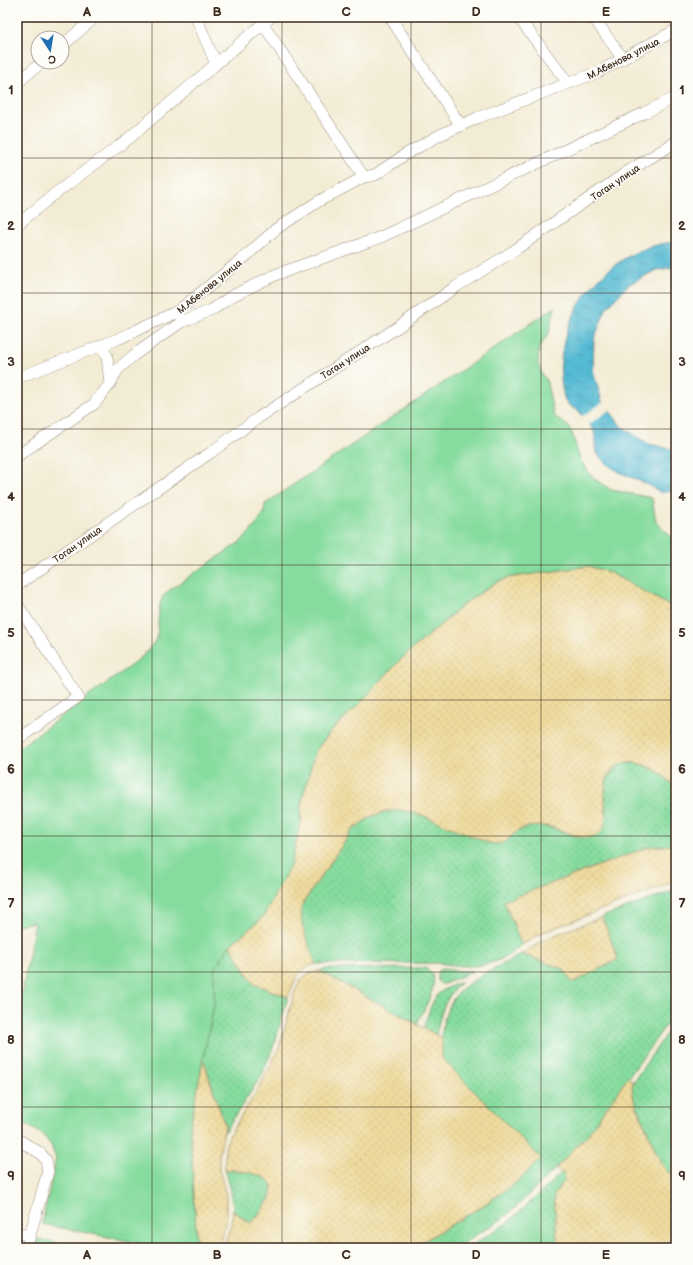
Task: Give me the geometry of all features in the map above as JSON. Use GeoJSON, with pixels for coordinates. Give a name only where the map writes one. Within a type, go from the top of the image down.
{"type":"FeatureCollection","features":[{"type":"Feature","properties":{"kind":"street"},"geometry":{"type":"LineString","coordinates":[[70,39],[95,17]]}},
{"type":"Feature","properties":{"kind":"street"},"geometry":{"type":"LineString","coordinates":[[196,17],[216,64]]}},
{"type":"Feature","properties":{"kind":"street"},"geometry":{"type":"LineString","coordinates":[[17,225],[52,196],[128,139],[271,17]]}},
{"type":"Feature","properties":{"kind":"street"},"geometry":{"type":"LineString","coordinates":[[390,17],[461,126]]}},
{"type":"Feature","properties":{"kind":"street"},"geometry":{"type":"LineString","coordinates":[[518,17],[568,83]]}},
{"type":"Feature","properties":{"kind":"street"},"geometry":{"type":"LineString","coordinates":[[593,17],[624,58]]}},
{"type":"Feature","properties":{"kind":"street"},"geometry":{"type":"LineString","coordinates":[[263,24],[364,177]]}},
{"type":"Feature","properties":{"kind":"street","name":"М.Абенова улица"},"geometry":{"type":"LineString","coordinates":[[17,378],[102,346],[157,322],[180,317],[276,229],[319,201],[364,177],[375,176],[406,154],[440,135],[598,72],[676,30]]}},
{"type":"Feature","properties":{"kind":"street"},"geometry":{"type":"LineString","coordinates":[[17,83],[32,70]]}},
{"type":"Feature","properties":{"kind":"street"},"geometry":{"type":"LineString","coordinates":[[17,456],[94,404],[110,384],[118,369],[180,317],[212,310],[232,296],[275,275],[381,237],[676,97]]}},
{"type":"Feature","properties":{"kind":"street","name":"Тоган улица"},"geometry":{"type":"LineString","coordinates":[[17,585],[210,453],[258,418],[392,331],[457,286],[512,252],[630,170],[676,142]]}},
{"type":"Feature","properties":{"kind":"street"},"geometry":{"type":"LineString","coordinates":[[102,346],[107,356],[110,384]]}},
{"type":"Feature","properties":{"kind":"street"},"geometry":{"type":"LineString","coordinates":[[17,604],[78,697],[20,737],[17,733]]}},
{"type":"Feature","properties":{"kind":"street"},"geometry":{"type":"LineString","coordinates":[[17,1139],[40,1153],[46,1160],[48,1170],[27,1248]]}},
{"type":"Feature","properties":{"kind":"street"},"geometry":{"type":"LineString","coordinates":[[17,1233],[30,1235]]}},
{"type":"Feature","properties":{"kind":"green space"},"geometry":{"type":"Polygon","coordinates":[[[555,307],[549,333],[539,348],[538,363],[542,375],[546,379],[554,416],[568,426],[572,433],[580,460],[593,478],[611,490],[652,498],[656,522],[676,541],[676,609],[609,572],[588,566],[512,577],[498,581],[465,603],[401,659],[358,705],[332,730],[315,751],[301,804],[301,820],[291,864],[263,917],[230,945],[214,970],[214,1004],[190,1126],[197,1248],[164,1248],[42,1224],[56,1159],[51,1145],[43,1135],[17,1119],[17,1022],[35,922],[17,925],[17,749],[146,653],[157,638],[159,607],[163,596],[243,540],[264,513],[265,504],[555,307]]]}},
{"type":"Feature","properties":{"kind":"green space"},"geometry":{"type":"Polygon","coordinates":[[[621,763],[638,764],[652,768],[676,789],[676,845],[649,847],[504,901],[522,945],[508,955],[492,962],[470,966],[436,963],[316,964],[302,926],[301,910],[303,903],[353,829],[370,817],[387,811],[400,810],[417,813],[489,843],[495,844],[503,843],[518,831],[533,826],[548,827],[578,837],[606,815],[605,793],[607,780],[610,774],[621,763]]]}},
{"type":"Feature","properties":{"kind":"green space"},"geometry":{"type":"Polygon","coordinates":[[[676,890],[676,1011],[588,1134],[580,1144],[502,1219],[455,1248],[412,1248],[482,1206],[513,1185],[442,1058],[441,1043],[444,1019],[454,998],[467,985],[476,979],[522,954],[564,969],[572,983],[618,959],[602,917],[676,890]]]}},
{"type":"Feature","properties":{"kind":"green space"},"geometry":{"type":"Polygon","coordinates":[[[230,945],[254,984],[288,997],[275,1042],[263,1073],[224,1133],[225,1126],[203,1059],[214,1004],[214,970],[230,945]]]}},
{"type":"Feature","properties":{"kind":"green space"},"geometry":{"type":"Polygon","coordinates":[[[424,968],[431,971],[433,985],[417,1024],[319,971],[327,969],[424,968]]]}},
{"type":"Feature","properties":{"kind":"green space"},"geometry":{"type":"Polygon","coordinates":[[[439,970],[473,971],[442,985],[438,981],[437,973],[439,970]]]}},
{"type":"Feature","properties":{"kind":"green space"},"geometry":{"type":"Polygon","coordinates":[[[461,982],[455,988],[444,1006],[436,1035],[424,1028],[436,996],[444,990],[461,982]]]}},
{"type":"Feature","properties":{"kind":"green space"},"geometry":{"type":"Polygon","coordinates":[[[676,1027],[676,1177],[667,1171],[660,1161],[634,1100],[632,1090],[633,1082],[669,1030],[676,1027]]]}},
{"type":"Feature","properties":{"kind":"green space"},"geometry":{"type":"Polygon","coordinates":[[[225,1169],[257,1174],[270,1182],[272,1189],[269,1200],[251,1223],[233,1211],[231,1190],[225,1169]]]}},
{"type":"Feature","properties":{"kind":"green space"},"geometry":{"type":"Polygon","coordinates":[[[561,1173],[564,1173],[565,1179],[560,1186],[558,1248],[467,1248],[507,1223],[561,1173]]]}},
{"type":"Feature","properties":{"kind":"green space"},"geometry":{"type":"Polygon","coordinates":[[[34,1238],[82,1248],[32,1248],[34,1238]]]}},
{"type":"Feature","properties":{"kind":"sand"},"geometry":{"type":"Polygon","coordinates":[[[588,566],[609,572],[676,609],[676,789],[663,775],[654,769],[636,763],[625,763],[616,767],[610,774],[606,783],[604,828],[600,833],[587,838],[573,835],[551,827],[535,826],[521,829],[505,842],[495,844],[489,843],[417,813],[400,810],[387,811],[370,817],[353,829],[303,903],[301,910],[302,926],[316,964],[301,972],[288,997],[254,984],[230,945],[263,917],[301,820],[301,804],[315,751],[332,730],[358,705],[401,659],[465,603],[498,581],[512,577],[588,566]]]}},
{"type":"Feature","properties":{"kind":"sand"},"geometry":{"type":"Polygon","coordinates":[[[676,845],[676,881],[541,933],[522,945],[504,901],[649,847],[676,845]]]}},
{"type":"Feature","properties":{"kind":"sand"},"geometry":{"type":"Polygon","coordinates":[[[602,917],[618,959],[572,983],[564,969],[522,954],[547,938],[602,917]]]}},
{"type":"Feature","properties":{"kind":"sand"},"geometry":{"type":"Polygon","coordinates":[[[319,971],[442,1038],[442,1058],[446,1063],[541,1159],[513,1185],[482,1206],[412,1248],[223,1248],[231,1224],[233,1211],[251,1223],[267,1203],[272,1193],[272,1185],[268,1180],[261,1176],[242,1171],[225,1169],[226,1144],[230,1134],[259,1088],[279,1049],[295,991],[302,978],[308,974],[319,971]]]}},
{"type":"Feature","properties":{"kind":"sand"},"geometry":{"type":"Polygon","coordinates":[[[203,1059],[225,1126],[219,1157],[219,1169],[226,1195],[226,1220],[218,1248],[197,1248],[190,1126],[203,1059]]]}},
{"type":"Feature","properties":{"kind":"sand"},"geometry":{"type":"Polygon","coordinates":[[[628,1077],[633,1082],[632,1090],[634,1100],[660,1161],[667,1171],[676,1177],[676,1236],[655,1248],[558,1248],[554,1197],[555,1193],[565,1179],[565,1176],[564,1173],[561,1173],[556,1168],[588,1134],[628,1077]]]}},
{"type":"Feature","properties":{"kind":"water"},"geometry":{"type":"Polygon","coordinates":[[[676,242],[676,267],[656,270],[628,285],[606,309],[594,339],[593,371],[602,401],[622,427],[649,444],[676,450],[676,496],[669,492],[661,493],[652,487],[613,469],[602,459],[596,451],[595,435],[592,428],[578,410],[567,404],[565,401],[561,370],[564,343],[572,318],[586,294],[604,274],[625,258],[649,247],[676,242]]]}},
{"type":"Feature","properties":{"kind":"pier"},"geometry":{"type":"Polygon","coordinates":[[[605,401],[611,409],[587,426],[581,417],[605,401]]]}}]}
